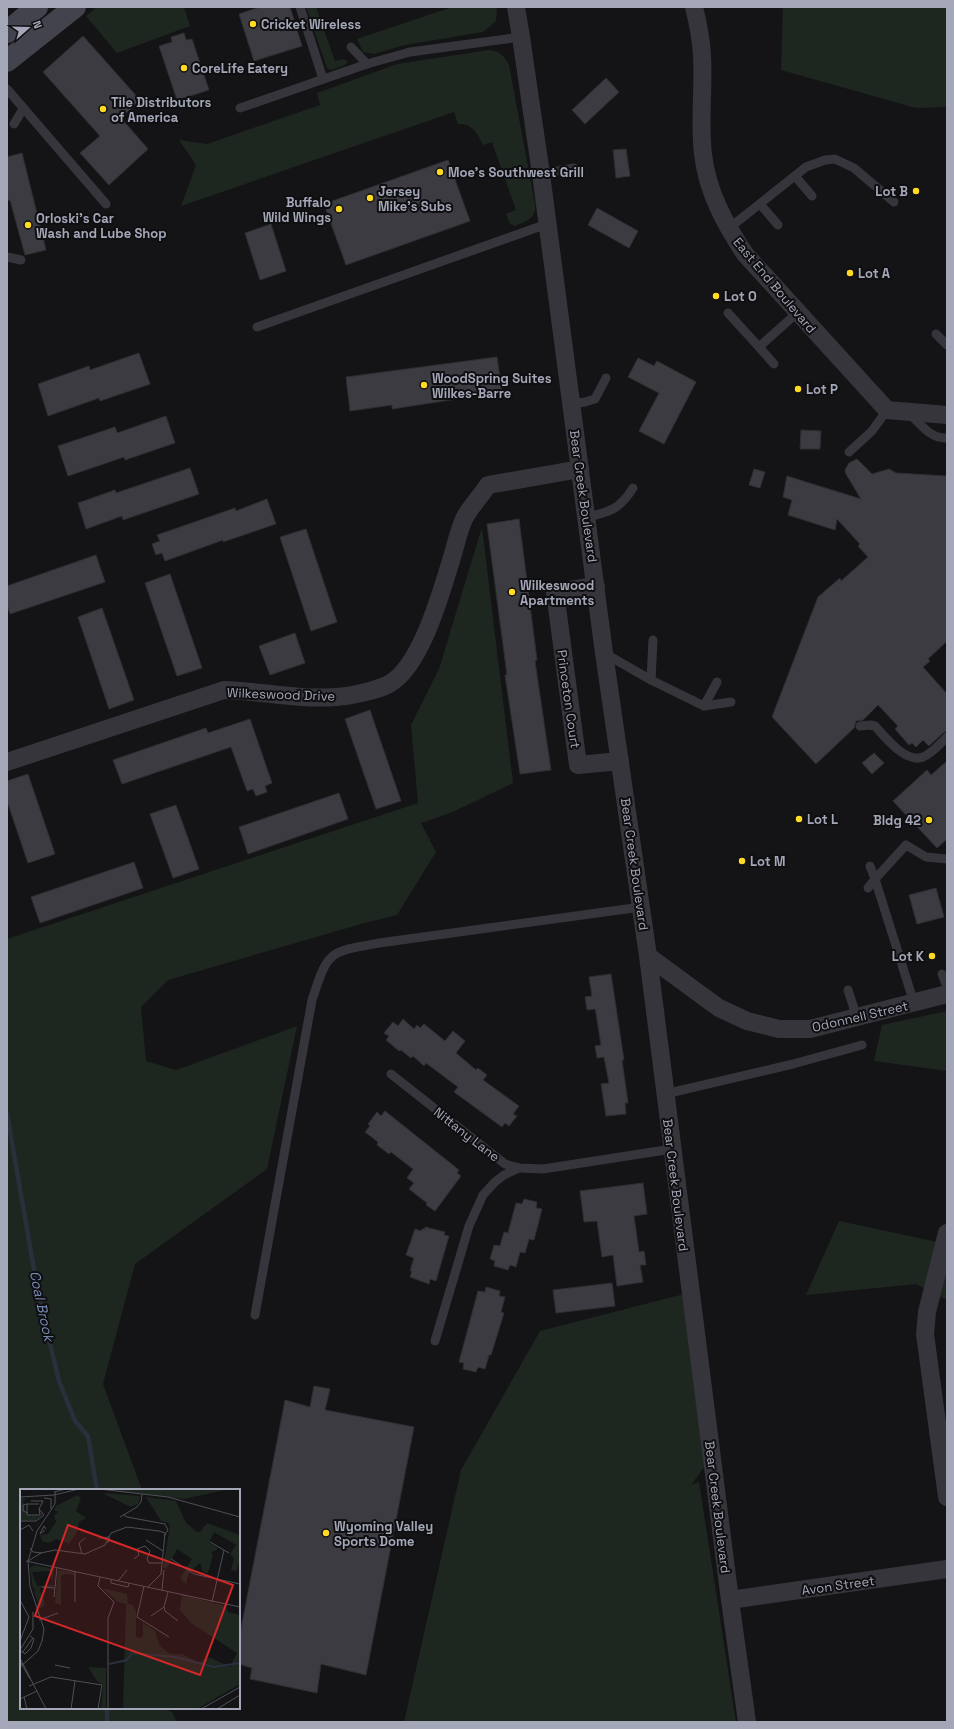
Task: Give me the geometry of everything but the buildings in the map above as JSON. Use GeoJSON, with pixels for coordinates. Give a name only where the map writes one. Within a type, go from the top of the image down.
{"type":"FeatureCollection","features":[{"type":"Feature","properties":{"kind":"main road"},"geometry":{"type":"LineString","coordinates":[[7,32],[37,7]]}},
{"type":"Feature","properties":{"kind":"main road"},"geometry":{"type":"LineString","coordinates":[[7,61],[75,7]]}},
{"type":"Feature","properties":{"kind":"street","name":"Bear Creek Boulevard"},"geometry":{"type":"LineString","coordinates":[[519,7],[521,37],[541,174],[604,653],[648,956],[730,1600],[747,1722]]}},
{"type":"Feature","properties":{"kind":"street","name":"East End Boulevard"},"geometry":{"type":"LineString","coordinates":[[694,7],[698,22],[702,56],[701,121],[703,154],[711,191],[728,229],[745,254],[797,313],[887,410]]}},
{"type":"Feature","properties":{"kind":"street"},"geometry":{"type":"LineString","coordinates":[[887,410],[947,415]]}},
{"type":"Feature","properties":{"kind":"street","name":"Wilkeswood Drive"},"geometry":{"type":"LineString","coordinates":[[7,762],[224,690],[246,691],[281,696],[336,697],[369,691],[389,684],[403,673],[426,634],[464,520],[488,485],[580,469]]}},
{"type":"Feature","properties":{"kind":"street","name":"Princeton Court"},"geometry":{"type":"LineString","coordinates":[[596,586],[555,592],[578,765],[620,761]]}},
{"type":"Feature","properties":{"kind":"street","name":"Odonnell Street"},"geometry":{"type":"LineString","coordinates":[[648,956],[719,1008],[747,1021],[779,1029],[810,1029],[947,994]]}},
{"type":"Feature","properties":{"kind":"street"},"geometry":{"type":"LineString","coordinates":[[947,1232],[927,1312],[925,1334],[947,1497]]}},
{"type":"Feature","properties":{"kind":"street","name":"Avon Street"},"geometry":{"type":"LineString","coordinates":[[730,1600],[947,1569]]}},
{"type":"Feature","properties":{"kind":"lane"},"geometry":{"type":"LineString","coordinates":[[300,7],[323,79]]}},
{"type":"Feature","properties":{"kind":"lane"},"geometry":{"type":"LineString","coordinates":[[240,108],[367,64],[410,52],[521,37]]}},
{"type":"Feature","properties":{"kind":"lane"},"geometry":{"type":"LineString","coordinates":[[350,47],[367,64]]}},
{"type":"Feature","properties":{"kind":"lane"},"geometry":{"type":"LineString","coordinates":[[7,89],[106,204]]}},
{"type":"Feature","properties":{"kind":"lane"},"geometry":{"type":"LineString","coordinates":[[14,124],[23,108]]}},
{"type":"Feature","properties":{"kind":"lane"},"geometry":{"type":"LineString","coordinates":[[728,229],[806,167],[815,162],[835,159],[854,168],[894,202]]}},
{"type":"Feature","properties":{"kind":"lane"},"geometry":{"type":"LineString","coordinates":[[541,174],[574,168]]}},
{"type":"Feature","properties":{"kind":"lane"},"geometry":{"type":"LineString","coordinates":[[795,176],[812,196]]}},
{"type":"Feature","properties":{"kind":"lane"},"geometry":{"type":"LineString","coordinates":[[760,204],[778,226]]}},
{"type":"Feature","properties":{"kind":"lane"},"geometry":{"type":"LineString","coordinates":[[257,327],[547,224]]}},
{"type":"Feature","properties":{"kind":"lane"},"geometry":{"type":"LineString","coordinates":[[7,257],[21,260]]}},
{"type":"Feature","properties":{"kind":"lane"},"geometry":{"type":"LineString","coordinates":[[728,313],[774,364]]}},
{"type":"Feature","properties":{"kind":"lane"},"geometry":{"type":"LineString","coordinates":[[759,347],[797,313]]}},
{"type":"Feature","properties":{"kind":"lane"},"geometry":{"type":"LineString","coordinates":[[936,334],[947,345]]}},
{"type":"Feature","properties":{"kind":"lane"},"geometry":{"type":"LineString","coordinates":[[571,404],[595,399],[606,378]]}},
{"type":"Feature","properties":{"kind":"lane"},"geometry":{"type":"LineString","coordinates":[[849,452],[872,431],[887,410]]}},
{"type":"Feature","properties":{"kind":"lane"},"geometry":{"type":"LineString","coordinates":[[910,413],[931,434],[936,437],[947,438]]}},
{"type":"Feature","properties":{"kind":"lane"},"geometry":{"type":"LineString","coordinates":[[587,517],[610,512],[616,508],[633,488]]}},
{"type":"Feature","properties":{"kind":"lane"},"geometry":{"type":"LineString","coordinates":[[651,680],[653,640]]}},
{"type":"Feature","properties":{"kind":"lane"},"geometry":{"type":"LineString","coordinates":[[604,653],[651,680],[704,706],[731,702]]}},
{"type":"Feature","properties":{"kind":"lane"},"geometry":{"type":"LineString","coordinates":[[704,706],[717,682]]}},
{"type":"Feature","properties":{"kind":"lane"},"geometry":{"type":"LineString","coordinates":[[860,726],[875,726],[901,751],[908,756],[915,758],[922,757],[930,752],[947,737]]}},
{"type":"Feature","properties":{"kind":"lane"},"geometry":{"type":"LineString","coordinates":[[868,888],[906,845],[926,857],[947,859]]}},
{"type":"Feature","properties":{"kind":"lane"},"geometry":{"type":"LineString","coordinates":[[870,866],[914,1003]]}},
{"type":"Feature","properties":{"kind":"lane"},"geometry":{"type":"LineString","coordinates":[[254,1315],[312,1000],[322,968],[331,955],[346,949],[379,943],[641,907]]}},
{"type":"Feature","properties":{"kind":"lane"},"geometry":{"type":"LineString","coordinates":[[942,974],[947,987]]}},
{"type":"Feature","properties":{"kind":"lane"},"geometry":{"type":"LineString","coordinates":[[848,990],[857,1018]]}},
{"type":"Feature","properties":{"kind":"lane"},"geometry":{"type":"LineString","coordinates":[[665,1094],[786,1066],[862,1045]]}},
{"type":"Feature","properties":{"kind":"lane","name":"Nittany Lane"},"geometry":{"type":"LineString","coordinates":[[391,1074],[505,1164],[520,1168],[543,1169],[672,1149]]}},
{"type":"Feature","properties":{"kind":"lane"},"geometry":{"type":"LineString","coordinates":[[435,1341],[469,1226],[483,1196],[495,1182],[504,1175],[520,1168]]}},
{"type":"Feature","properties":{"kind":"shaded area"},"geometry":{"type":"Polygon","coordinates":[[[97,7],[184,7],[190,26],[117,53],[86,16],[97,7]]]}},
{"type":"Feature","properties":{"kind":"shaded area"},"geometry":{"type":"Polygon","coordinates":[[[306,7],[316,7],[335,61],[343,59],[348,61],[345,65],[330,70],[327,68],[306,7]]]}},
{"type":"Feature","properties":{"kind":"shaded area"},"geometry":{"type":"Polygon","coordinates":[[[452,7],[497,7],[496,21],[483,32],[405,45],[374,54],[363,52],[357,39],[452,7]]]}},
{"type":"Feature","properties":{"kind":"shaded area"},"geometry":{"type":"Polygon","coordinates":[[[783,7],[947,7],[947,107],[916,108],[781,70],[783,7]]]}},
{"type":"Feature","properties":{"kind":"shaded area"},"geometry":{"type":"Polygon","coordinates":[[[489,50],[501,54],[509,65],[535,204],[534,213],[527,221],[515,226],[510,224],[506,214],[516,210],[492,142],[483,145],[477,133],[471,127],[458,124],[454,112],[181,206],[196,165],[179,140],[207,144],[320,105],[317,93],[397,64],[489,50]]]}},
{"type":"Feature","properties":{"kind":"shaded area"},"geometry":{"type":"Polygon","coordinates":[[[482,527],[513,783],[453,812],[421,823],[436,852],[397,915],[168,980],[141,1007],[146,1061],[176,1070],[297,1026],[267,1169],[135,1264],[103,1384],[142,1489],[20,1489],[20,1709],[164,1709],[172,1712],[177,1722],[7,1722],[7,939],[418,803],[411,725],[439,669],[482,527]]]}},
{"type":"Feature","properties":{"kind":"shaded area"},"geometry":{"type":"Polygon","coordinates":[[[947,1011],[947,1071],[874,1061],[882,1025],[947,1011]]]}},
{"type":"Feature","properties":{"kind":"shaded area"},"geometry":{"type":"Polygon","coordinates":[[[839,1221],[947,1244],[947,1300],[916,1284],[806,1295],[839,1221]]]}},
{"type":"Feature","properties":{"kind":"shaded area"},"geometry":{"type":"Polygon","coordinates":[[[684,1294],[705,1466],[691,1485],[699,1482],[736,1722],[404,1722],[461,1470],[540,1331],[684,1294]]]}},
{"type":"Feature","properties":{"kind":"waterway","name":"Coal Brook"},"geometry":{"type":"LineString","coordinates":[[7,1114],[39,1298],[59,1381],[75,1421],[88,1436],[97,1489]]}},
{"type":"Feature","properties":{"kind":"waterway","name":"Coal Brook"},"geometry":{"type":"LineString","coordinates":[[107,1709],[107,1722]]}},
{"type":"Feature","properties":{"kind":"place","name":"Cricket Wireless"},"geometry":{"type":"Point","coordinates":[253,24]}},
{"type":"Feature","properties":{"kind":"place","name":"CoreLife Eatery"},"geometry":{"type":"Point","coordinates":[184,68]}},
{"type":"Feature","properties":{"kind":"place","name":"Tile Distributors of America"},"geometry":{"type":"Point","coordinates":[103,109]}},
{"type":"Feature","properties":{"kind":"place","name":"Moe's Southwest Grill"},"geometry":{"type":"Point","coordinates":[440,172]}},
{"type":"Feature","properties":{"kind":"place","name":"Lot B"},"geometry":{"type":"Point","coordinates":[916,191]}},
{"type":"Feature","properties":{"kind":"place","name":"Jersey Mike's Subs"},"geometry":{"type":"Point","coordinates":[370,198]}},
{"type":"Feature","properties":{"kind":"place","name":"Buffalo Wild Wings"},"geometry":{"type":"Point","coordinates":[339,209]}},
{"type":"Feature","properties":{"kind":"place","name":"Orloski's Car Wash and Lube Shop"},"geometry":{"type":"Point","coordinates":[28,225]}},
{"type":"Feature","properties":{"kind":"place","name":"Lot A"},"geometry":{"type":"Point","coordinates":[850,273]}},
{"type":"Feature","properties":{"kind":"place","name":"Lot O"},"geometry":{"type":"Point","coordinates":[716,296]}},
{"type":"Feature","properties":{"kind":"place","name":"WoodSpring Suites Wilkes-Barre"},"geometry":{"type":"Point","coordinates":[424,385]}},
{"type":"Feature","properties":{"kind":"place","name":"Lot P"},"geometry":{"type":"Point","coordinates":[798,389]}},
{"type":"Feature","properties":{"kind":"place","name":"Wilkeswood Apartments"},"geometry":{"type":"Point","coordinates":[512,592]}},
{"type":"Feature","properties":{"kind":"place","name":"Lot L"},"geometry":{"type":"Point","coordinates":[799,819]}},
{"type":"Feature","properties":{"kind":"place","name":"Bldg 42"},"geometry":{"type":"Point","coordinates":[929,820]}},
{"type":"Feature","properties":{"kind":"place","name":"Lot M"},"geometry":{"type":"Point","coordinates":[742,861]}},
{"type":"Feature","properties":{"kind":"place","name":"Lot K"},"geometry":{"type":"Point","coordinates":[932,956]}},
{"type":"Feature","properties":{"kind":"place","name":"Wyoming Valley Sports Dome"},"geometry":{"type":"Point","coordinates":[326,1533]}}]}
